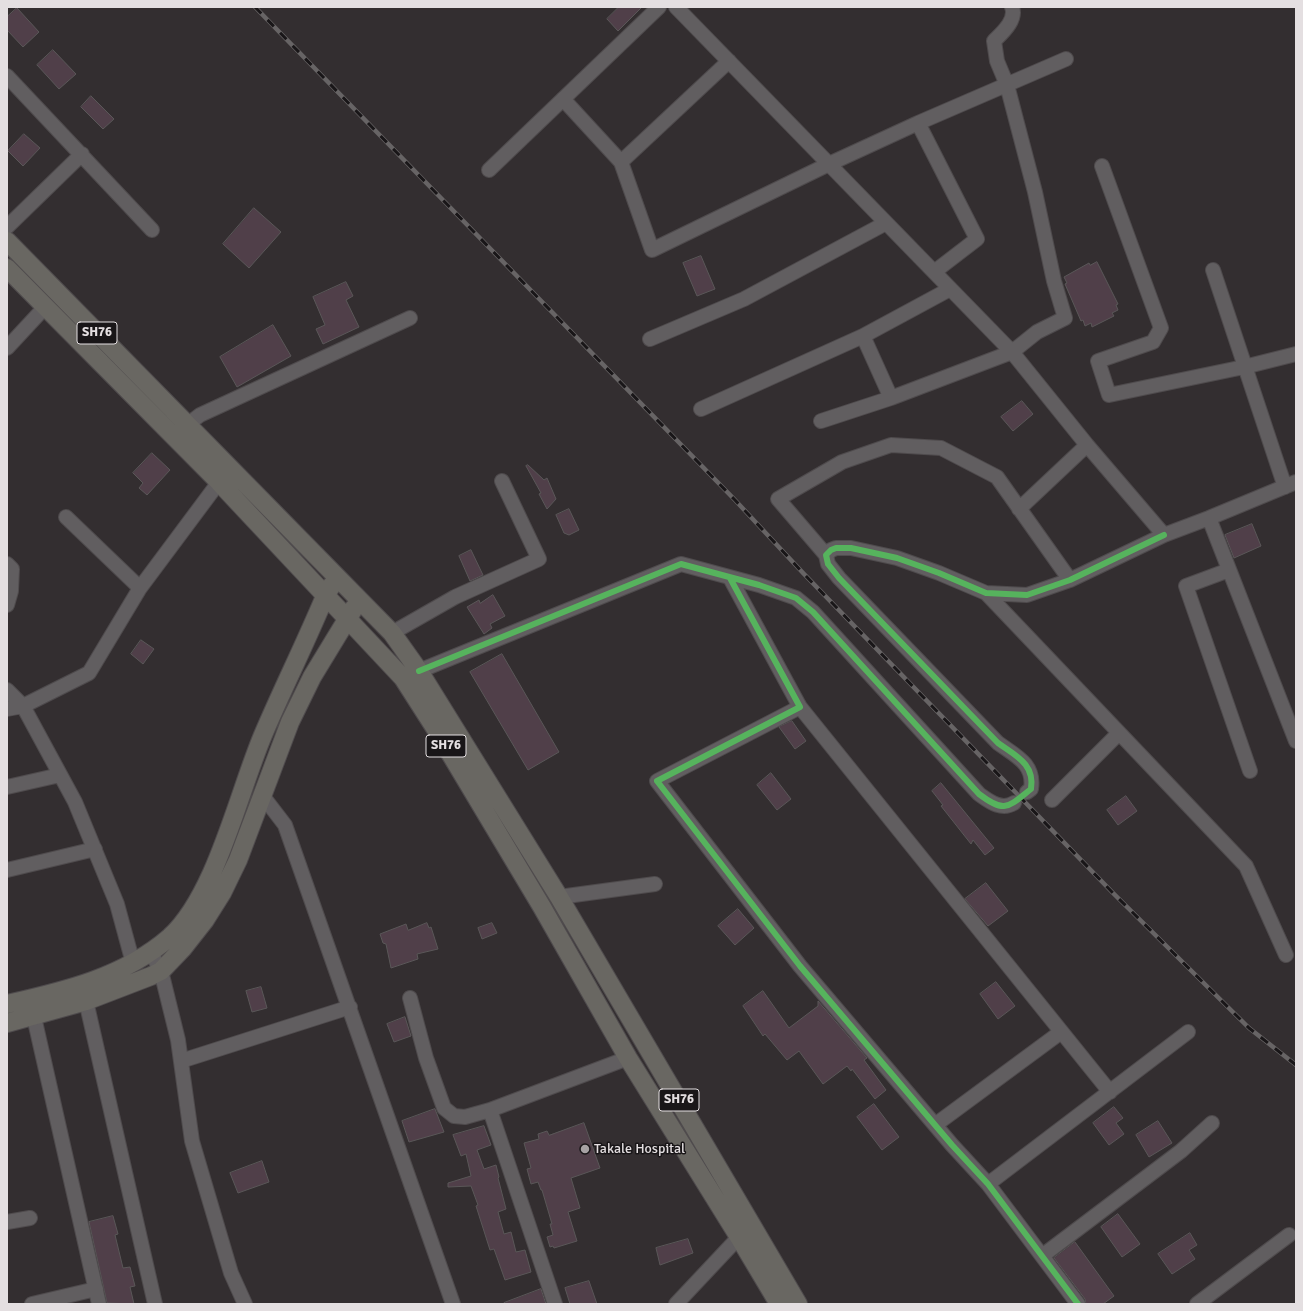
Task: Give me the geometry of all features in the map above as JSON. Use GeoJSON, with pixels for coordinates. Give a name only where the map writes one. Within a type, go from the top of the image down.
{"type":"FeatureCollection","features":[{"type":"Feature","properties":{"kind":"main road","name":"SH76"},"geometry":{"type":"LineString","coordinates":[[7,241],[392,633],[420,671],[559,897],[798,1304]]}},
{"type":"Feature","properties":{"kind":"main road","name":"SH76"},"geometry":{"type":"LineString","coordinates":[[7,268],[219,482],[326,594],[403,678],[435,728],[542,907],[628,1058],[779,1304]]}},
{"type":"Feature","properties":{"kind":"main road"},"geometry":{"type":"LineString","coordinates":[[7,1004],[86,984],[133,963],[170,936],[203,892],[263,736],[326,594],[337,577]]}},
{"type":"Feature","properties":{"kind":"main road"},"geometry":{"type":"LineString","coordinates":[[7,1023],[34,1017],[86,1001],[160,971],[183,948],[205,920],[222,893],[238,860],[290,722],[312,677],[360,599]]}},
{"type":"Feature","properties":{"kind":"street"},"geometry":{"type":"LineString","coordinates":[[489,170],[659,7]]}},
{"type":"Feature","properties":{"kind":"street"},"geometry":{"type":"LineString","coordinates":[[676,7],[1012,352],[1087,445],[1164,535]]}},
{"type":"Feature","properties":{"kind":"street"},"geometry":{"type":"LineString","coordinates":[[821,421],[891,398],[1012,352],[1037,332],[1065,318],[1054,281],[1035,192],[1007,85],[997,61],[994,41],[1012,19],[1014,12],[1012,7]]}},
{"type":"Feature","properties":{"kind":"street"},"geometry":{"type":"LineString","coordinates":[[563,99],[621,162],[652,250],[829,164],[918,123],[1066,59]]}},
{"type":"Feature","properties":{"kind":"street"},"geometry":{"type":"LineString","coordinates":[[621,162],[729,61]]}},
{"type":"Feature","properties":{"kind":"street"},"geometry":{"type":"LineString","coordinates":[[7,76],[152,230]]}},
{"type":"Feature","properties":{"kind":"street"},"geometry":{"type":"LineString","coordinates":[[918,123],[977,239],[934,272]]}},
{"type":"Feature","properties":{"kind":"street"},"geometry":{"type":"LineString","coordinates":[[7,227],[82,154]]}},
{"type":"Feature","properties":{"kind":"street"},"geometry":{"type":"LineString","coordinates":[[1102,166],[1162,328],[1153,342],[1098,361],[1109,395],[1244,367],[1296,354]]}},
{"type":"Feature","properties":{"kind":"street"},"geometry":{"type":"LineString","coordinates":[[650,338],[744,299],[886,223]]}},
{"type":"Feature","properties":{"kind":"street"},"geometry":{"type":"LineString","coordinates":[[986,593],[1027,595],[1070,580],[1164,535],[1290,484],[1244,367],[1213,270]]}},
{"type":"Feature","properties":{"kind":"street"},"geometry":{"type":"LineString","coordinates":[[701,409],[863,336],[950,289]]}},
{"type":"Feature","properties":{"kind":"street"},"geometry":{"type":"LineString","coordinates":[[7,348],[46,306]]}},
{"type":"Feature","properties":{"kind":"street"},"geometry":{"type":"LineString","coordinates":[[187,425],[200,415],[410,318]]}},
{"type":"Feature","properties":{"kind":"street"},"geometry":{"type":"LineString","coordinates":[[863,336],[891,398]]}},
{"type":"Feature","properties":{"kind":"street"},"geometry":{"type":"LineString","coordinates":[[1027,792],[1031,789],[1032,778],[1030,770],[1020,759],[998,743],[839,578],[828,564],[826,555],[778,499],[842,462],[891,444],[941,448],[997,477],[1070,580]]}},
{"type":"Feature","properties":{"kind":"street"},"geometry":{"type":"LineString","coordinates":[[1019,509],[1087,445]]}},
{"type":"Feature","properties":{"kind":"street"},"geometry":{"type":"LineString","coordinates":[[392,633],[455,597],[539,559],[502,481]]}},
{"type":"Feature","properties":{"kind":"street"},"geometry":{"type":"LineString","coordinates":[[7,709],[23,706],[89,673],[140,588],[219,482]]}},
{"type":"Feature","properties":{"kind":"street"},"geometry":{"type":"LineString","coordinates":[[66,516],[140,588]]}},
{"type":"Feature","properties":{"kind":"street"},"geometry":{"type":"LineString","coordinates":[[1209,518],[1296,741]]}},
{"type":"Feature","properties":{"kind":"street"},"geometry":{"type":"LineString","coordinates":[[826,555],[831,550],[836,548],[850,548],[897,558],[972,585],[986,593],[1246,866],[1286,955]]}},
{"type":"Feature","properties":{"kind":"street"},"geometry":{"type":"LineString","coordinates":[[7,564],[12,569],[11,591],[7,605]]}},
{"type":"Feature","properties":{"kind":"street"},"geometry":{"type":"LineString","coordinates":[[420,671],[682,564],[759,585],[796,598],[813,612],[979,794],[990,802],[1003,807],[1014,804]]}},
{"type":"Feature","properties":{"kind":"street"},"geometry":{"type":"LineString","coordinates":[[1229,570],[1186,586],[1250,771]]}},
{"type":"Feature","properties":{"kind":"street"},"geometry":{"type":"LineString","coordinates":[[730,578],[800,707],[1110,1092]]}},
{"type":"Feature","properties":{"kind":"street"},"geometry":{"type":"LineString","coordinates":[[7,690],[23,706],[75,802],[117,904],[133,963]]}},
{"type":"Feature","properties":{"kind":"street"},"geometry":{"type":"LineString","coordinates":[[800,707],[657,781],[800,966],[935,1125],[988,1184],[1078,1304]]}},
{"type":"Feature","properties":{"kind":"street"},"geometry":{"type":"LineString","coordinates":[[1052,800],[1119,733]]}},
{"type":"Feature","properties":{"kind":"street"},"geometry":{"type":"LineString","coordinates":[[7,787],[60,775]]}},
{"type":"Feature","properties":{"kind":"street"},"geometry":{"type":"LineString","coordinates":[[262,795],[285,825],[350,1007],[452,1304]]}},
{"type":"Feature","properties":{"kind":"street"},"geometry":{"type":"LineString","coordinates":[[7,870],[94,850]]}},
{"type":"Feature","properties":{"kind":"street"},"geometry":{"type":"LineString","coordinates":[[559,897],[655,884]]}},
{"type":"Feature","properties":{"kind":"street"},"geometry":{"type":"LineString","coordinates":[[150,952],[160,971],[178,1040],[192,1141],[231,1273],[245,1304]]}},
{"type":"Feature","properties":{"kind":"street"},"geometry":{"type":"LineString","coordinates":[[410,998],[426,1058],[444,1108],[454,1116],[465,1117],[490,1110],[628,1058]]}},
{"type":"Feature","properties":{"kind":"street"},"geometry":{"type":"LineString","coordinates":[[86,1001],[155,1304]]}},
{"type":"Feature","properties":{"kind":"street"},"geometry":{"type":"LineString","coordinates":[[181,1061],[350,1007]]}},
{"type":"Feature","properties":{"kind":"street"},"geometry":{"type":"LineString","coordinates":[[34,1017],[99,1304]]}},
{"type":"Feature","properties":{"kind":"street"},"geometry":{"type":"LineString","coordinates":[[935,1125],[1062,1032]]}},
{"type":"Feature","properties":{"kind":"street"},"geometry":{"type":"LineString","coordinates":[[988,1184],[1188,1032]]}},
{"type":"Feature","properties":{"kind":"street"},"geometry":{"type":"LineString","coordinates":[[490,1110],[555,1304]]}},
{"type":"Feature","properties":{"kind":"street"},"geometry":{"type":"LineString","coordinates":[[1042,1256],[1181,1151],[1212,1122]]}},
{"type":"Feature","properties":{"kind":"street"},"geometry":{"type":"LineString","coordinates":[[7,1222],[30,1218]]}},
{"type":"Feature","properties":{"kind":"street"},"geometry":{"type":"LineString","coordinates":[[1197,1304],[1289,1235]]}},
{"type":"Feature","properties":{"kind":"street"},"geometry":{"type":"LineString","coordinates":[[676,1304],[739,1237]]}},
{"type":"Feature","properties":{"kind":"street"},"geometry":{"type":"LineString","coordinates":[[32,1304],[96,1289]]}},
{"type":"Feature","properties":{"kind":"building"},"geometry":{"type":"Polygon","coordinates":[[[619,7],[642,7],[618,31],[607,19],[619,7]]]}},
{"type":"Feature","properties":{"kind":"building"},"geometry":{"type":"Polygon","coordinates":[[[17,8],[39,32],[23,47],[7,30],[7,17],[17,8]]]}},
{"type":"Feature","properties":{"kind":"building"},"geometry":{"type":"Polygon","coordinates":[[[53,50],[76,74],[59,89],[37,65],[53,50]]]}},
{"type":"Feature","properties":{"kind":"building"},"geometry":{"type":"Polygon","coordinates":[[[91,96],[114,119],[103,129],[81,107],[91,96]]]}},
{"type":"Feature","properties":{"kind":"building"},"geometry":{"type":"Polygon","coordinates":[[[24,134],[40,148],[23,166],[8,151],[24,134]]]}},
{"type":"Feature","properties":{"kind":"building"},"geometry":{"type":"Polygon","coordinates":[[[254,208],[281,232],[249,268],[223,244],[254,208]]]}},
{"type":"Feature","properties":{"kind":"building"},"geometry":{"type":"Polygon","coordinates":[[[701,256],[715,289],[697,296],[683,263],[701,256]]]}},
{"type":"Feature","properties":{"kind":"building"},"geometry":{"type":"Polygon","coordinates":[[[1097,262],[1118,304],[1116,305],[1118,310],[1112,313],[1114,316],[1092,327],[1091,323],[1085,326],[1083,320],[1081,321],[1065,284],[1067,283],[1064,277],[1089,263],[1090,265],[1097,262]]]}},
{"type":"Feature","properties":{"kind":"building"},"geometry":{"type":"Polygon","coordinates":[[[346,282],[353,296],[346,300],[359,327],[323,344],[316,329],[325,325],[313,297],[346,282]]]}},
{"type":"Feature","properties":{"kind":"building"},"geometry":{"type":"Polygon","coordinates":[[[273,325],[291,356],[237,387],[220,357],[273,325]]]}},
{"type":"Feature","properties":{"kind":"building"},"geometry":{"type":"Polygon","coordinates":[[[1022,401],[1033,414],[1013,431],[1001,417],[1022,401]]]}},
{"type":"Feature","properties":{"kind":"building"},"geometry":{"type":"Polygon","coordinates":[[[152,453],[170,470],[147,495],[139,488],[143,483],[133,473],[152,453]]]}},
{"type":"Feature","properties":{"kind":"building"},"geometry":{"type":"Polygon","coordinates":[[[528,465],[544,480],[547,478],[556,499],[547,509],[539,494],[541,493],[526,466],[528,465]]]}},
{"type":"Feature","properties":{"kind":"building"},"geometry":{"type":"Polygon","coordinates":[[[569,509],[579,530],[569,535],[564,533],[556,515],[569,509]]]}},
{"type":"Feature","properties":{"kind":"building"},"geometry":{"type":"Polygon","coordinates":[[[1252,524],[1261,546],[1234,558],[1225,535],[1252,524]]]}},
{"type":"Feature","properties":{"kind":"building"},"geometry":{"type":"Polygon","coordinates":[[[471,550],[483,575],[470,581],[459,556],[471,550]]]}},
{"type":"Feature","properties":{"kind":"building"},"geometry":{"type":"Polygon","coordinates":[[[493,595],[505,616],[490,624],[492,628],[484,634],[467,607],[479,600],[480,603],[493,595]]]}},
{"type":"Feature","properties":{"kind":"building"},"geometry":{"type":"Polygon","coordinates":[[[141,640],[154,649],[143,664],[131,654],[141,640]]]}},
{"type":"Feature","properties":{"kind":"building"},"geometry":{"type":"Polygon","coordinates":[[[502,654],[559,752],[528,770],[470,672],[502,654]]]}},
{"type":"Feature","properties":{"kind":"building"},"geometry":{"type":"Polygon","coordinates":[[[792,721],[806,741],[795,749],[779,727],[792,721]]]}},
{"type":"Feature","properties":{"kind":"building"},"geometry":{"type":"Polygon","coordinates":[[[771,773],[791,799],[777,810],[757,785],[771,773]]]}},
{"type":"Feature","properties":{"kind":"building"},"geometry":{"type":"Polygon","coordinates":[[[941,783],[994,848],[985,855],[973,840],[971,844],[941,806],[943,805],[932,791],[941,783]]]}},
{"type":"Feature","properties":{"kind":"building"},"geometry":{"type":"Polygon","coordinates":[[[1126,796],[1137,811],[1118,825],[1107,810],[1126,796]]]}},
{"type":"Feature","properties":{"kind":"building"},"geometry":{"type":"Polygon","coordinates":[[[986,883],[1008,911],[988,926],[965,899],[986,883]]]}},
{"type":"Feature","properties":{"kind":"building"},"geometry":{"type":"Polygon","coordinates":[[[738,909],[754,928],[735,945],[718,926],[738,909]]]}},
{"type":"Feature","properties":{"kind":"building"},"geometry":{"type":"Polygon","coordinates":[[[427,923],[429,928],[431,927],[438,949],[417,954],[418,959],[391,968],[386,944],[383,943],[380,934],[406,924],[408,930],[427,923]]]}},
{"type":"Feature","properties":{"kind":"building"},"geometry":{"type":"Polygon","coordinates":[[[492,923],[497,933],[482,939],[478,928],[492,923]]]}},
{"type":"Feature","properties":{"kind":"building"},"geometry":{"type":"Polygon","coordinates":[[[996,982],[1015,1006],[998,1019],[980,994],[996,982]]]}},
{"type":"Feature","properties":{"kind":"building"},"geometry":{"type":"Polygon","coordinates":[[[261,987],[267,1008],[252,1012],[246,991],[261,987]]]}},
{"type":"Feature","properties":{"kind":"building"},"geometry":{"type":"Polygon","coordinates":[[[763,991],[789,1028],[818,1006],[818,1001],[867,1058],[864,1060],[886,1090],[875,1099],[852,1069],[851,1071],[847,1066],[823,1084],[799,1051],[787,1060],[765,1034],[763,1036],[743,1006],[763,991]]]}},
{"type":"Feature","properties":{"kind":"building"},"geometry":{"type":"Polygon","coordinates":[[[405,1017],[411,1036],[394,1042],[387,1024],[405,1017]]]}},
{"type":"Feature","properties":{"kind":"building"},"geometry":{"type":"Polygon","coordinates":[[[874,1104],[899,1137],[882,1150],[857,1117],[874,1104]]]}},
{"type":"Feature","properties":{"kind":"building"},"geometry":{"type":"Polygon","coordinates":[[[1114,1107],[1123,1118],[1116,1123],[1124,1134],[1109,1145],[1093,1123],[1114,1107]]]}},
{"type":"Feature","properties":{"kind":"building"},"geometry":{"type":"Polygon","coordinates":[[[435,1109],[444,1132],[409,1142],[402,1121],[435,1109]]]}},
{"type":"Feature","properties":{"kind":"building"},"geometry":{"type":"Polygon","coordinates":[[[1158,1121],[1172,1143],[1149,1157],[1136,1135],[1158,1121]]]}},
{"type":"Feature","properties":{"kind":"building"},"geometry":{"type":"Polygon","coordinates":[[[584,1123],[600,1168],[571,1178],[580,1208],[568,1212],[577,1241],[554,1248],[553,1246],[550,1247],[547,1237],[553,1235],[550,1224],[552,1224],[542,1190],[538,1182],[531,1184],[527,1169],[531,1168],[524,1143],[539,1139],[538,1134],[547,1131],[549,1135],[584,1123]]]}},
{"type":"Feature","properties":{"kind":"building"},"geometry":{"type":"Polygon","coordinates":[[[484,1126],[491,1145],[477,1150],[484,1169],[496,1165],[506,1209],[498,1212],[504,1234],[511,1232],[516,1252],[525,1250],[531,1272],[505,1280],[494,1249],[490,1250],[476,1206],[478,1205],[471,1186],[448,1187],[448,1183],[471,1176],[466,1154],[461,1156],[453,1135],[484,1126]]]}},
{"type":"Feature","properties":{"kind":"building"},"geometry":{"type":"Polygon","coordinates":[[[262,1161],[269,1182],[238,1193],[230,1173],[262,1161]]]}},
{"type":"Feature","properties":{"kind":"building"},"geometry":{"type":"Polygon","coordinates":[[[1118,1214],[1140,1244],[1122,1257],[1101,1227],[1118,1214]]]}},
{"type":"Feature","properties":{"kind":"building"},"geometry":{"type":"Polygon","coordinates":[[[113,1216],[118,1234],[115,1235],[123,1268],[130,1267],[135,1286],[130,1287],[134,1304],[107,1303],[89,1222],[113,1216]]]}},
{"type":"Feature","properties":{"kind":"building"},"geometry":{"type":"Polygon","coordinates":[[[1190,1233],[1197,1245],[1189,1250],[1195,1259],[1172,1274],[1158,1254],[1190,1233]]]}},
{"type":"Feature","properties":{"kind":"building"},"geometry":{"type":"Polygon","coordinates":[[[688,1239],[693,1253],[660,1265],[656,1248],[688,1239]]]}},
{"type":"Feature","properties":{"kind":"building"},"geometry":{"type":"Polygon","coordinates":[[[1075,1242],[1114,1296],[1103,1304],[1086,1304],[1085,1299],[1054,1258],[1075,1242]]]}},
{"type":"Feature","properties":{"kind":"building"},"geometry":{"type":"Polygon","coordinates":[[[589,1281],[597,1304],[570,1304],[565,1288],[589,1281]]]}},
{"type":"Feature","properties":{"kind":"building"},"geometry":{"type":"Polygon","coordinates":[[[541,1289],[546,1304],[504,1304],[504,1303],[541,1289]]]}},
{"type":"Feature","properties":{"kind":"railway"},"geometry":{"type":"LineString","coordinates":[[255,7],[734,499],[804,574],[1113,893],[1249,1028],[1296,1065]]}},
{"type":"Feature","properties":{"kind":"cycle path"},"geometry":{"type":"LineString","coordinates":[[419,671],[681,564],[759,585],[796,598],[813,612],[979,794],[995,804],[1006,806],[1017,800],[1031,789],[1030,773],[1027,767],[1017,757],[998,743],[839,578],[828,564],[826,555],[831,550],[836,548],[851,548],[897,558],[939,573],[986,593],[1027,595],[1070,580],[1164,535]]}},
{"type":"Feature","properties":{"kind":"cycle path"},"geometry":{"type":"LineString","coordinates":[[730,578],[800,707],[657,781],[800,966],[952,1145],[988,1184],[1078,1304]]}},
{"type":"Feature","properties":{"kind":"place","name":"Takale Hospital"},"geometry":{"type":"Point","coordinates":[585,1149]}}]}
